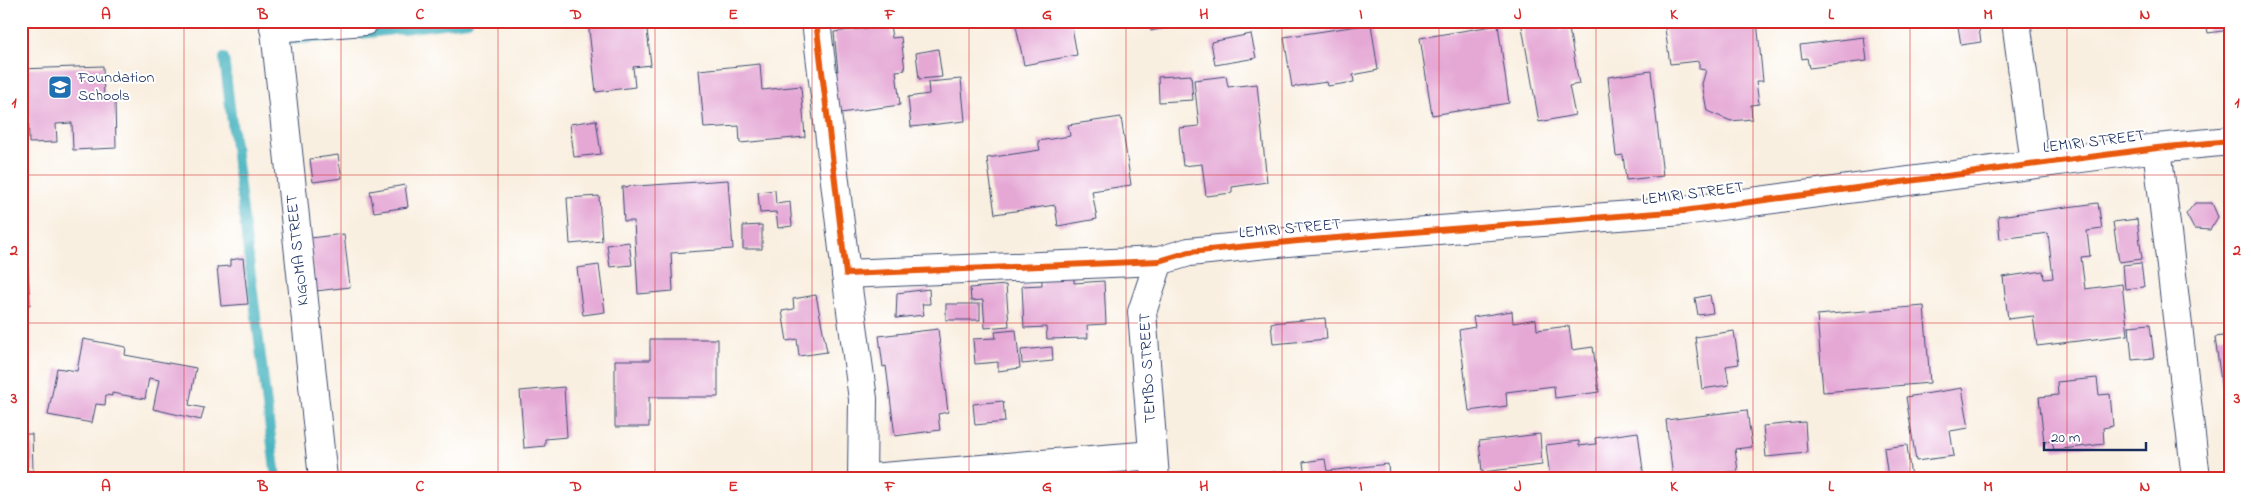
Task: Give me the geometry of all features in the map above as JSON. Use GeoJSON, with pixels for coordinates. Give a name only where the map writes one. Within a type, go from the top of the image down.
{"type":"FeatureCollection","features":[{"type":"Feature","properties":{"kind":"street"},"geometry":{"type":"LineString","coordinates":[[274,25],[365,21]]}},
{"type":"Feature","properties":{"kind":"street"},"geometry":{"type":"LineString","coordinates":[[816,21],[863,399],[862,478]]}},
{"type":"Feature","properties":{"kind":"street"},"geometry":{"type":"LineString","coordinates":[[2016,21],[2035,164]]}},
{"type":"Feature","properties":{"kind":"street","name":"KIGOMA STREET"},"geometry":{"type":"LineString","coordinates":[[274,25],[323,478]]}},
{"type":"Feature","properties":{"kind":"street","name":"LEMIRI STREET"},"geometry":{"type":"LineString","coordinates":[[846,274],[1158,261],[1189,252],[1298,241],[1683,211],[2157,148],[2230,141]]}},
{"type":"Feature","properties":{"kind":"street"},"geometry":{"type":"LineString","coordinates":[[2157,148],[2196,478]]}},
{"type":"Feature","properties":{"kind":"street","name":"TEMBO STREET"},"geometry":{"type":"LineString","coordinates":[[1154,466],[1142,312],[1158,261]]}},
{"type":"Feature","properties":{"kind":"street"},"geometry":{"type":"LineString","coordinates":[[870,478],[1154,466]]}},
{"type":"Feature","properties":{"kind":"building"},"geometry":{"type":"Polygon","coordinates":[[[588,21],[646,21],[651,65],[633,67],[635,87],[596,92],[588,21]]]}},
{"type":"Feature","properties":{"kind":"building"},"geometry":{"type":"Polygon","coordinates":[[[1015,21],[1071,21],[1077,55],[1024,65],[1015,21]]]}},
{"type":"Feature","properties":{"kind":"building"},"geometry":{"type":"Polygon","coordinates":[[[1149,21],[1185,21],[1186,24],[1151,31],[1149,21]]]}},
{"type":"Feature","properties":{"kind":"building"},"geometry":{"type":"Polygon","coordinates":[[[1521,21],[1559,21],[1560,30],[1569,29],[1579,84],[1569,86],[1575,115],[1539,122],[1521,21]]]}},
{"type":"Feature","properties":{"kind":"building"},"geometry":{"type":"Polygon","coordinates":[[[1664,21],[1757,21],[1763,81],[1756,81],[1759,104],[1751,105],[1752,119],[1731,121],[1707,111],[1702,84],[1706,70],[1699,69],[1699,61],[1670,64],[1664,21]]]}},
{"type":"Feature","properties":{"kind":"building"},"geometry":{"type":"Polygon","coordinates":[[[2206,21],[2228,21],[2230,30],[2208,33],[2206,21]]]}},
{"type":"Feature","properties":{"kind":"building"},"geometry":{"type":"Polygon","coordinates":[[[1978,23],[1981,42],[1961,45],[1958,26],[1978,23]]]}},
{"type":"Feature","properties":{"kind":"building"},"geometry":{"type":"Polygon","coordinates":[[[1371,24],[1378,70],[1353,75],[1354,82],[1328,86],[1327,82],[1292,87],[1284,37],[1371,24]]]}},
{"type":"Feature","properties":{"kind":"building"},"geometry":{"type":"Polygon","coordinates":[[[890,25],[892,38],[901,37],[905,70],[896,71],[900,105],[833,114],[828,72],[838,71],[834,32],[890,25]]]}},
{"type":"Feature","properties":{"kind":"building"},"geometry":{"type":"Polygon","coordinates":[[[1498,25],[1509,103],[1432,115],[1420,38],[1498,25]]]}},
{"type":"Feature","properties":{"kind":"building"},"geometry":{"type":"Polygon","coordinates":[[[1251,34],[1256,58],[1215,65],[1211,42],[1251,34]]]}},
{"type":"Feature","properties":{"kind":"building"},"geometry":{"type":"Polygon","coordinates":[[[1864,37],[1867,61],[1809,68],[1807,58],[1802,59],[1800,45],[1864,37]]]}},
{"type":"Feature","properties":{"kind":"building"},"geometry":{"type":"Polygon","coordinates":[[[938,49],[942,77],[919,79],[916,53],[938,49]]]}},
{"type":"Feature","properties":{"kind":"building"},"geometry":{"type":"Polygon","coordinates":[[[760,64],[762,90],[801,86],[805,137],[740,143],[739,126],[704,128],[699,70],[760,64]]]}},
{"type":"Feature","properties":{"kind":"building"},"geometry":{"type":"Polygon","coordinates":[[[103,66],[104,99],[115,98],[116,148],[73,150],[72,123],[56,124],[57,142],[29,143],[28,101],[21,101],[21,69],[103,66]]]}},
{"type":"Feature","properties":{"kind":"building"},"geometry":{"type":"Polygon","coordinates":[[[1651,71],[1663,176],[1626,180],[1623,155],[1616,156],[1608,77],[1651,71]]]}},
{"type":"Feature","properties":{"kind":"building"},"geometry":{"type":"Polygon","coordinates":[[[1191,75],[1193,100],[1159,102],[1158,77],[1191,75]]]}},
{"type":"Feature","properties":{"kind":"building"},"geometry":{"type":"Polygon","coordinates":[[[1226,76],[1228,87],[1257,84],[1267,182],[1232,187],[1232,193],[1206,196],[1202,164],[1183,166],[1179,128],[1199,126],[1194,80],[1226,76]]]}},
{"type":"Feature","properties":{"kind":"building"},"geometry":{"type":"Polygon","coordinates":[[[961,79],[965,121],[911,127],[908,97],[929,94],[928,82],[961,79]]]}},
{"type":"Feature","properties":{"kind":"building"},"geometry":{"type":"Polygon","coordinates":[[[1121,117],[1131,185],[1092,191],[1097,219],[1058,226],[1055,205],[995,214],[987,158],[1040,150],[1038,141],[1070,136],[1068,125],[1121,117]]]}},
{"type":"Feature","properties":{"kind":"building"},"geometry":{"type":"Polygon","coordinates":[[[596,120],[601,154],[574,157],[570,124],[596,120]]]}},
{"type":"Feature","properties":{"kind":"building"},"geometry":{"type":"Polygon","coordinates":[[[338,155],[342,178],[313,182],[310,159],[338,155]]]}},
{"type":"Feature","properties":{"kind":"building"},"geometry":{"type":"Polygon","coordinates":[[[728,180],[733,249],[671,253],[673,291],[638,294],[634,221],[624,221],[622,187],[728,180]]]}},
{"type":"Feature","properties":{"kind":"building"},"geometry":{"type":"Polygon","coordinates":[[[405,185],[408,207],[374,212],[370,191],[405,185]]]}},
{"type":"Feature","properties":{"kind":"building"},"geometry":{"type":"Polygon","coordinates":[[[775,190],[776,204],[790,202],[792,226],[778,228],[776,212],[760,213],[758,192],[775,190]]]}},
{"type":"Feature","properties":{"kind":"building"},"geometry":{"type":"Polygon","coordinates":[[[599,196],[602,241],[570,244],[567,198],[599,196]]]}},
{"type":"Feature","properties":{"kind":"building"},"geometry":{"type":"Polygon","coordinates":[[[2098,203],[2102,229],[2087,231],[2090,256],[2081,257],[2085,289],[2122,284],[2128,335],[2037,346],[2033,316],[2008,319],[2003,277],[2043,271],[2044,279],[2053,278],[2048,233],[2000,239],[1998,216],[2098,203]]]}},
{"type":"Feature","properties":{"kind":"building"},"geometry":{"type":"Polygon","coordinates":[[[2195,203],[2212,203],[2218,217],[2210,230],[2194,229],[2186,214],[2195,203]]]}},
{"type":"Feature","properties":{"kind":"building"},"geometry":{"type":"Polygon","coordinates":[[[2137,219],[2142,259],[2119,262],[2113,222],[2137,219]]]}},
{"type":"Feature","properties":{"kind":"building"},"geometry":{"type":"Polygon","coordinates":[[[762,225],[762,249],[743,249],[743,226],[762,225]]]}},
{"type":"Feature","properties":{"kind":"building"},"geometry":{"type":"Polygon","coordinates":[[[344,234],[350,287],[316,291],[310,238],[344,234]]]}},
{"type":"Feature","properties":{"kind":"building"},"geometry":{"type":"Polygon","coordinates":[[[21,238],[26,238],[30,305],[21,306],[21,238]]]}},
{"type":"Feature","properties":{"kind":"building"},"geometry":{"type":"Polygon","coordinates":[[[629,242],[632,265],[610,267],[607,245],[629,242]]]}},
{"type":"Feature","properties":{"kind":"building"},"geometry":{"type":"Polygon","coordinates":[[[243,258],[248,304],[221,306],[217,267],[230,266],[230,260],[243,258]]]}},
{"type":"Feature","properties":{"kind":"building"},"geometry":{"type":"Polygon","coordinates":[[[2141,263],[2144,287],[2125,289],[2123,265],[2141,263]]]}},
{"type":"Feature","properties":{"kind":"building"},"geometry":{"type":"Polygon","coordinates":[[[599,265],[605,312],[583,315],[577,268],[599,265]]]}},
{"type":"Feature","properties":{"kind":"building"},"geometry":{"type":"Polygon","coordinates":[[[1074,274],[1074,283],[1104,281],[1106,324],[1087,325],[1088,338],[1047,339],[1046,327],[1024,328],[1022,286],[1042,285],[1042,275],[1074,274]]]}},
{"type":"Feature","properties":{"kind":"building"},"geometry":{"type":"Polygon","coordinates":[[[1006,285],[1009,326],[985,328],[983,300],[971,301],[970,288],[1006,285]]]}},
{"type":"Feature","properties":{"kind":"building"},"geometry":{"type":"Polygon","coordinates":[[[929,289],[930,304],[922,304],[924,315],[896,318],[897,293],[929,289]]]}},
{"type":"Feature","properties":{"kind":"building"},"geometry":{"type":"Polygon","coordinates":[[[816,295],[827,352],[799,356],[797,339],[787,341],[782,311],[794,309],[793,299],[816,295]]]}},
{"type":"Feature","properties":{"kind":"building"},"geometry":{"type":"Polygon","coordinates":[[[1710,295],[1713,313],[1698,315],[1695,298],[1710,295]]]}},
{"type":"Feature","properties":{"kind":"building"},"geometry":{"type":"Polygon","coordinates":[[[946,304],[980,304],[980,320],[946,320],[946,304]]]}},
{"type":"Feature","properties":{"kind":"building"},"geometry":{"type":"Polygon","coordinates":[[[1924,306],[1930,383],[1823,392],[1817,315],[1924,306]]]}},
{"type":"Feature","properties":{"kind":"building"},"geometry":{"type":"Polygon","coordinates":[[[1512,311],[1513,323],[1536,319],[1537,330],[1569,326],[1572,350],[1593,347],[1599,392],[1555,398],[1554,386],[1506,392],[1507,406],[1469,411],[1459,330],[1475,327],[1473,317],[1512,311]]]}},
{"type":"Feature","properties":{"kind":"building"},"geometry":{"type":"Polygon","coordinates":[[[1325,318],[1327,339],[1273,344],[1271,323],[1325,318]]]}},
{"type":"Feature","properties":{"kind":"building"},"geometry":{"type":"Polygon","coordinates":[[[2150,324],[2154,358],[2132,360],[2129,326],[2150,324]]]}},
{"type":"Feature","properties":{"kind":"building"},"geometry":{"type":"Polygon","coordinates":[[[938,329],[948,412],[938,414],[940,430],[895,436],[886,366],[883,367],[879,336],[938,329]]]}},
{"type":"Feature","properties":{"kind":"building"},"geometry":{"type":"Polygon","coordinates":[[[1016,330],[1020,368],[998,371],[998,362],[975,364],[973,339],[996,338],[995,332],[1016,330]]]}},
{"type":"Feature","properties":{"kind":"building"},"geometry":{"type":"Polygon","coordinates":[[[1734,331],[1739,364],[1726,366],[1729,385],[1702,389],[1695,337],[1734,331]]]}},
{"type":"Feature","properties":{"kind":"building"},"geometry":{"type":"Polygon","coordinates":[[[2230,335],[2230,388],[2222,389],[2215,337],[2230,335]]]}},
{"type":"Feature","properties":{"kind":"building"},"geometry":{"type":"Polygon","coordinates":[[[83,339],[126,347],[125,355],[196,368],[189,405],[204,408],[201,420],[153,409],[159,380],[149,378],[145,399],[112,393],[112,396],[106,395],[105,405],[96,404],[92,423],[48,415],[57,368],[77,371],[83,339]]]}},
{"type":"Feature","properties":{"kind":"building"},"geometry":{"type":"Polygon","coordinates":[[[650,339],[718,339],[718,397],[649,397],[649,427],[615,427],[615,360],[650,360],[650,339]]]}},
{"type":"Feature","properties":{"kind":"building"},"geometry":{"type":"Polygon","coordinates":[[[1052,347],[1053,361],[1022,364],[1021,350],[1052,347]]]}},
{"type":"Feature","properties":{"kind":"building"},"geometry":{"type":"Polygon","coordinates":[[[2097,378],[2099,395],[2110,394],[2113,426],[2103,428],[2104,444],[2054,450],[2052,441],[2044,442],[2039,397],[2058,395],[2057,382],[2097,378]]]}},
{"type":"Feature","properties":{"kind":"building"},"geometry":{"type":"Polygon","coordinates":[[[564,387],[567,437],[545,439],[545,446],[524,448],[520,391],[564,387]]]}},
{"type":"Feature","properties":{"kind":"building"},"geometry":{"type":"Polygon","coordinates":[[[1962,388],[1969,428],[1950,431],[1954,456],[1916,461],[1906,397],[1962,388]]]}},
{"type":"Feature","properties":{"kind":"building"},"geometry":{"type":"Polygon","coordinates":[[[1003,401],[1005,422],[975,425],[973,404],[1003,401]]]}},
{"type":"Feature","properties":{"kind":"building"},"geometry":{"type":"Polygon","coordinates":[[[1747,410],[1752,447],[1735,449],[1738,471],[1673,478],[1666,420],[1747,410]]]}},
{"type":"Feature","properties":{"kind":"building"},"geometry":{"type":"Polygon","coordinates":[[[1805,422],[1807,453],[1766,457],[1763,426],[1805,422]]]}},
{"type":"Feature","properties":{"kind":"building"},"geometry":{"type":"Polygon","coordinates":[[[1638,432],[1644,478],[1550,478],[1546,445],[1579,441],[1579,446],[1596,444],[1595,438],[1638,432]]]}},
{"type":"Feature","properties":{"kind":"building"},"geometry":{"type":"Polygon","coordinates":[[[21,434],[32,434],[33,471],[21,471],[21,434]]]}},
{"type":"Feature","properties":{"kind":"building"},"geometry":{"type":"Polygon","coordinates":[[[1540,434],[1542,465],[1482,472],[1479,441],[1540,434]]]}},
{"type":"Feature","properties":{"kind":"building"},"geometry":{"type":"Polygon","coordinates":[[[1907,445],[1911,478],[1888,478],[1884,448],[1907,445]]]}},
{"type":"Feature","properties":{"kind":"building"},"geometry":{"type":"Polygon","coordinates":[[[1325,459],[1327,471],[1388,464],[1389,478],[1305,478],[1303,462],[1325,459]]]}},
{"type":"Feature","properties":{"kind":"building"},"geometry":{"type":"Polygon","coordinates":[[[1282,471],[1283,478],[1258,478],[1257,474],[1282,471]]]}},
{"type":"Feature","properties":{"kind":"waterway"},"geometry":{"type":"LineString","coordinates":[[360,34],[468,21]]}},
{"type":"Feature","properties":{"kind":"waterway"},"geometry":{"type":"LineString","coordinates":[[285,40],[328,37]]}},
{"type":"Feature","properties":{"kind":"waterway"},"geometry":{"type":"LineString","coordinates":[[224,58],[276,478]]}},
{"type":"Feature","properties":{"kind":"cycle path"},"geometry":{"type":"LineString","coordinates":[[816,21],[846,274],[1159,261],[1189,252],[1298,241],[1683,211],[2157,148],[2230,141]]}},
{"type":"Feature","properties":{"kind":"place","name":"Foundation Schools"},"geometry":{"type":"Point","coordinates":[60,87]}}]}
